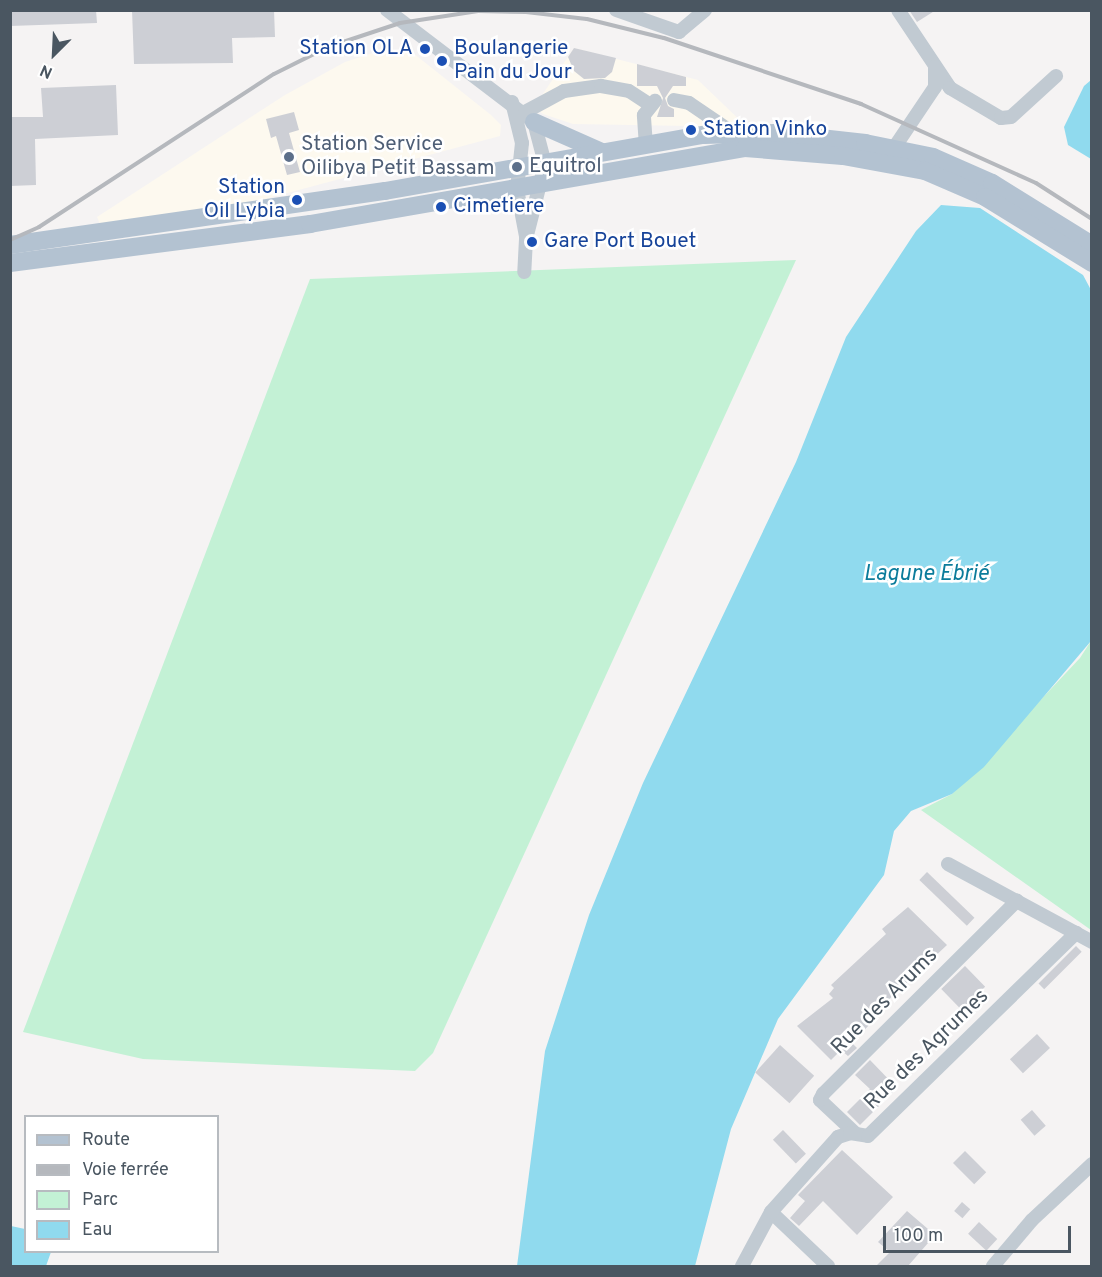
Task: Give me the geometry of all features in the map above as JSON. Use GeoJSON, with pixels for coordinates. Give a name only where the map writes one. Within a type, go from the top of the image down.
{"type":"FeatureCollection","features":[{"type":"Feature","properties":{"kind":"main road"},"geometry":{"type":"LineString","coordinates":[[530,117],[604,152]]}},
{"type":"Feature","properties":{"kind":"main road"},"geometry":{"type":"LineString","coordinates":[[10,245],[274,209],[519,169],[604,152],[733,133],[826,137],[933,157],[984,178],[1092,245]]}},
{"type":"Feature","properties":{"kind":"main road"},"geometry":{"type":"LineString","coordinates":[[10,263],[310,224],[745,148],[843,156],[896,164],[953,182],[1092,263]]}},
{"type":"Feature","properties":{"kind":"street"},"geometry":{"type":"LineString","coordinates":[[616,10],[679,32],[705,10]]}},
{"type":"Feature","properties":{"kind":"street"},"geometry":{"type":"LineString","coordinates":[[898,10],[950,88],[1005,119],[1026,106],[1056,76]]}},
{"type":"Feature","properties":{"kind":"street"},"geometry":{"type":"LineString","coordinates":[[391,11],[530,117],[545,164],[543,184],[526,239]]}},
{"type":"Feature","properties":{"kind":"street"},"geometry":{"type":"LineString","coordinates":[[894,148],[935,87],[934,67]]}},
{"type":"Feature","properties":{"kind":"street"},"geometry":{"type":"LineString","coordinates":[[530,117],[564,91],[601,86],[629,91],[653,102],[644,115],[646,146]]}},
{"type":"Feature","properties":{"kind":"street"},"geometry":{"type":"LineString","coordinates":[[674,100],[689,102],[733,133]]}},
{"type":"Feature","properties":{"kind":"street"},"geometry":{"type":"LineString","coordinates":[[512,102],[522,143],[517,189],[526,239],[524,272]]}},
{"type":"Feature","properties":{"kind":"street"},"geometry":{"type":"LineString","coordinates":[[948,864],[1092,942]]}},
{"type":"Feature","properties":{"kind":"street","name":"Rue des Arums"},"geometry":{"type":"LineString","coordinates":[[855,1133],[820,1100],[823,1094],[1017,901]]}},
{"type":"Feature","properties":{"kind":"street","name":"Rue des Agrumes"},"geometry":{"type":"LineString","coordinates":[[742,1266],[771,1212],[838,1137],[855,1133],[867,1136],[1076,933]]}},
{"type":"Feature","properties":{"kind":"street"},"geometry":{"type":"LineString","coordinates":[[993,1266],[1032,1220],[1092,1164]]}},
{"type":"Feature","properties":{"kind":"street"},"geometry":{"type":"LineString","coordinates":[[771,1212],[828,1266]]}},
{"type":"Feature","properties":{"kind":"shaded area"},"geometry":{"type":"Polygon","coordinates":[[[574,48],[698,80],[747,127],[573,124],[543,114],[534,107],[574,48]]]}},
{"type":"Feature","properties":{"kind":"shaded area"},"geometry":{"type":"Polygon","coordinates":[[[408,49],[491,115],[501,125],[500,136],[183,221],[103,231],[97,217],[285,95],[345,62],[376,52],[408,49]]]}},
{"type":"Feature","properties":{"kind":"green space"},"geometry":{"type":"Polygon","coordinates":[[[796,260],[433,1053],[415,1071],[143,1059],[23,1032],[310,279],[796,260]]]}},
{"type":"Feature","properties":{"kind":"green space"},"geometry":{"type":"Polygon","coordinates":[[[1091,641],[1091,930],[921,810],[952,794],[1080,658],[1091,641]]]}},
{"type":"Feature","properties":{"kind":"water"},"geometry":{"type":"Polygon","coordinates":[[[1091,80],[1091,159],[1068,145],[1064,127],[1084,86],[1091,80]]]}},
{"type":"Feature","properties":{"kind":"water","name":"Lagune Ébrié"},"geometry":{"type":"Polygon","coordinates":[[[941,205],[980,208],[1083,275],[1091,290],[1091,641],[984,767],[952,794],[911,811],[894,831],[884,875],[778,1019],[731,1129],[695,1266],[517,1266],[545,1051],[589,915],[643,783],[796,462],[846,337],[916,231],[941,205]]]}},
{"type":"Feature","properties":{"kind":"water"},"geometry":{"type":"Polygon","coordinates":[[[11,1226],[24,1229],[24,1253],[51,1253],[46,1266],[11,1266],[11,1226]]]}},
{"type":"Feature","properties":{"kind":"building"},"geometry":{"type":"Polygon","coordinates":[[[10,10],[96,10],[97,23],[10,26],[10,10]]]}},
{"type":"Feature","properties":{"kind":"building"},"geometry":{"type":"Polygon","coordinates":[[[132,10],[274,10],[275,37],[232,38],[233,63],[134,64],[132,10]]]}},
{"type":"Feature","properties":{"kind":"building"},"geometry":{"type":"Polygon","coordinates":[[[909,10],[936,10],[917,22],[909,10]]]}},
{"type":"Feature","properties":{"kind":"building"},"geometry":{"type":"Polygon","coordinates":[[[574,48],[616,58],[612,72],[605,78],[584,79],[574,71],[568,57],[574,48]]]}},
{"type":"Feature","properties":{"kind":"building"},"geometry":{"type":"Polygon","coordinates":[[[637,64],[686,77],[686,86],[673,86],[665,98],[668,106],[674,109],[674,117],[657,117],[663,98],[657,86],[637,86],[637,64]]]}},
{"type":"Feature","properties":{"kind":"building"},"geometry":{"type":"Polygon","coordinates":[[[116,85],[118,135],[35,139],[36,185],[10,186],[10,117],[43,117],[41,88],[116,85]]]}},
{"type":"Feature","properties":{"kind":"building"},"geometry":{"type":"Polygon","coordinates":[[[294,112],[299,130],[289,133],[300,172],[287,175],[276,136],[271,138],[266,119],[294,112]]]}},
{"type":"Feature","properties":{"kind":"building"},"geometry":{"type":"Polygon","coordinates":[[[927,872],[974,918],[967,926],[919,880],[927,872]]]}},
{"type":"Feature","properties":{"kind":"building"},"geometry":{"type":"Polygon","coordinates":[[[908,907],[947,945],[866,1021],[870,1024],[852,1043],[857,1048],[848,1056],[841,1050],[831,1060],[797,1026],[833,998],[829,994],[834,988],[831,985],[886,934],[882,929],[908,907]]]}},
{"type":"Feature","properties":{"kind":"building"},"geometry":{"type":"Polygon","coordinates":[[[1076,946],[1082,952],[1044,989],[1039,983],[1076,946]]]}},
{"type":"Feature","properties":{"kind":"building"},"geometry":{"type":"Polygon","coordinates":[[[965,966],[985,987],[961,1010],[941,989],[965,966]]]}},
{"type":"Feature","properties":{"kind":"building"},"geometry":{"type":"Polygon","coordinates":[[[1037,1034],[1050,1048],[1023,1073],[1010,1059],[1037,1034]]]}},
{"type":"Feature","properties":{"kind":"building"},"geometry":{"type":"Polygon","coordinates":[[[780,1045],[814,1076],[789,1103],[755,1072],[780,1045]]]}},
{"type":"Feature","properties":{"kind":"building"},"geometry":{"type":"Polygon","coordinates":[[[870,1060],[897,1088],[860,1125],[847,1112],[870,1089],[855,1075],[870,1060]]]}},
{"type":"Feature","properties":{"kind":"building"},"geometry":{"type":"Polygon","coordinates":[[[1032,1110],[1046,1126],[1034,1136],[1021,1120],[1032,1110]]]}},
{"type":"Feature","properties":{"kind":"building"},"geometry":{"type":"Polygon","coordinates":[[[783,1130],[806,1154],[796,1163],[773,1140],[783,1130]]]}},
{"type":"Feature","properties":{"kind":"building"},"geometry":{"type":"Polygon","coordinates":[[[842,1150],[893,1197],[857,1235],[823,1201],[799,1226],[790,1218],[805,1201],[798,1195],[842,1150]]]}},
{"type":"Feature","properties":{"kind":"building"},"geometry":{"type":"Polygon","coordinates":[[[965,1151],[986,1172],[974,1184],[953,1163],[965,1151]]]}},
{"type":"Feature","properties":{"kind":"building"},"geometry":{"type":"Polygon","coordinates":[[[962,1202],[970,1209],[962,1218],[954,1211],[962,1202]]]}},
{"type":"Feature","properties":{"kind":"building"},"geometry":{"type":"Polygon","coordinates":[[[907,1211],[935,1235],[908,1266],[876,1266],[890,1252],[878,1242],[907,1211]]]}},
{"type":"Feature","properties":{"kind":"building"},"geometry":{"type":"Polygon","coordinates":[[[979,1222],[997,1239],[986,1251],[968,1234],[979,1222]]]}},
{"type":"Feature","properties":{"kind":"railway"},"geometry":{"type":"LineString","coordinates":[[10,240],[39,227],[274,74],[328,47],[400,23],[478,11],[526,12],[587,19],[664,38],[861,104],[1036,183],[1092,219]]}},
{"type":"Feature","properties":{"kind":"place","name":"Station OLA"},"geometry":{"type":"Point","coordinates":[425,49]}},
{"type":"Feature","properties":{"kind":"place","name":"Boulangerie Pain du Jour"},"geometry":{"type":"Point","coordinates":[442,61]}},
{"type":"Feature","properties":{"kind":"place","name":"Station Vinko"},"geometry":{"type":"Point","coordinates":[691,130]}},
{"type":"Feature","properties":{"kind":"place","name":"Station Service Oilibya Petit Bassam"},"geometry":{"type":"Point","coordinates":[289,157]}},
{"type":"Feature","properties":{"kind":"place","name":"Equitrol"},"geometry":{"type":"Point","coordinates":[517,167]}},
{"type":"Feature","properties":{"kind":"place","name":"Station Oil Lybia"},"geometry":{"type":"Point","coordinates":[297,200]}},
{"type":"Feature","properties":{"kind":"place","name":"Cimetiere"},"geometry":{"type":"Point","coordinates":[441,207]}},
{"type":"Feature","properties":{"kind":"place","name":"Gare Port Bouet"},"geometry":{"type":"Point","coordinates":[532,242]}}]}
